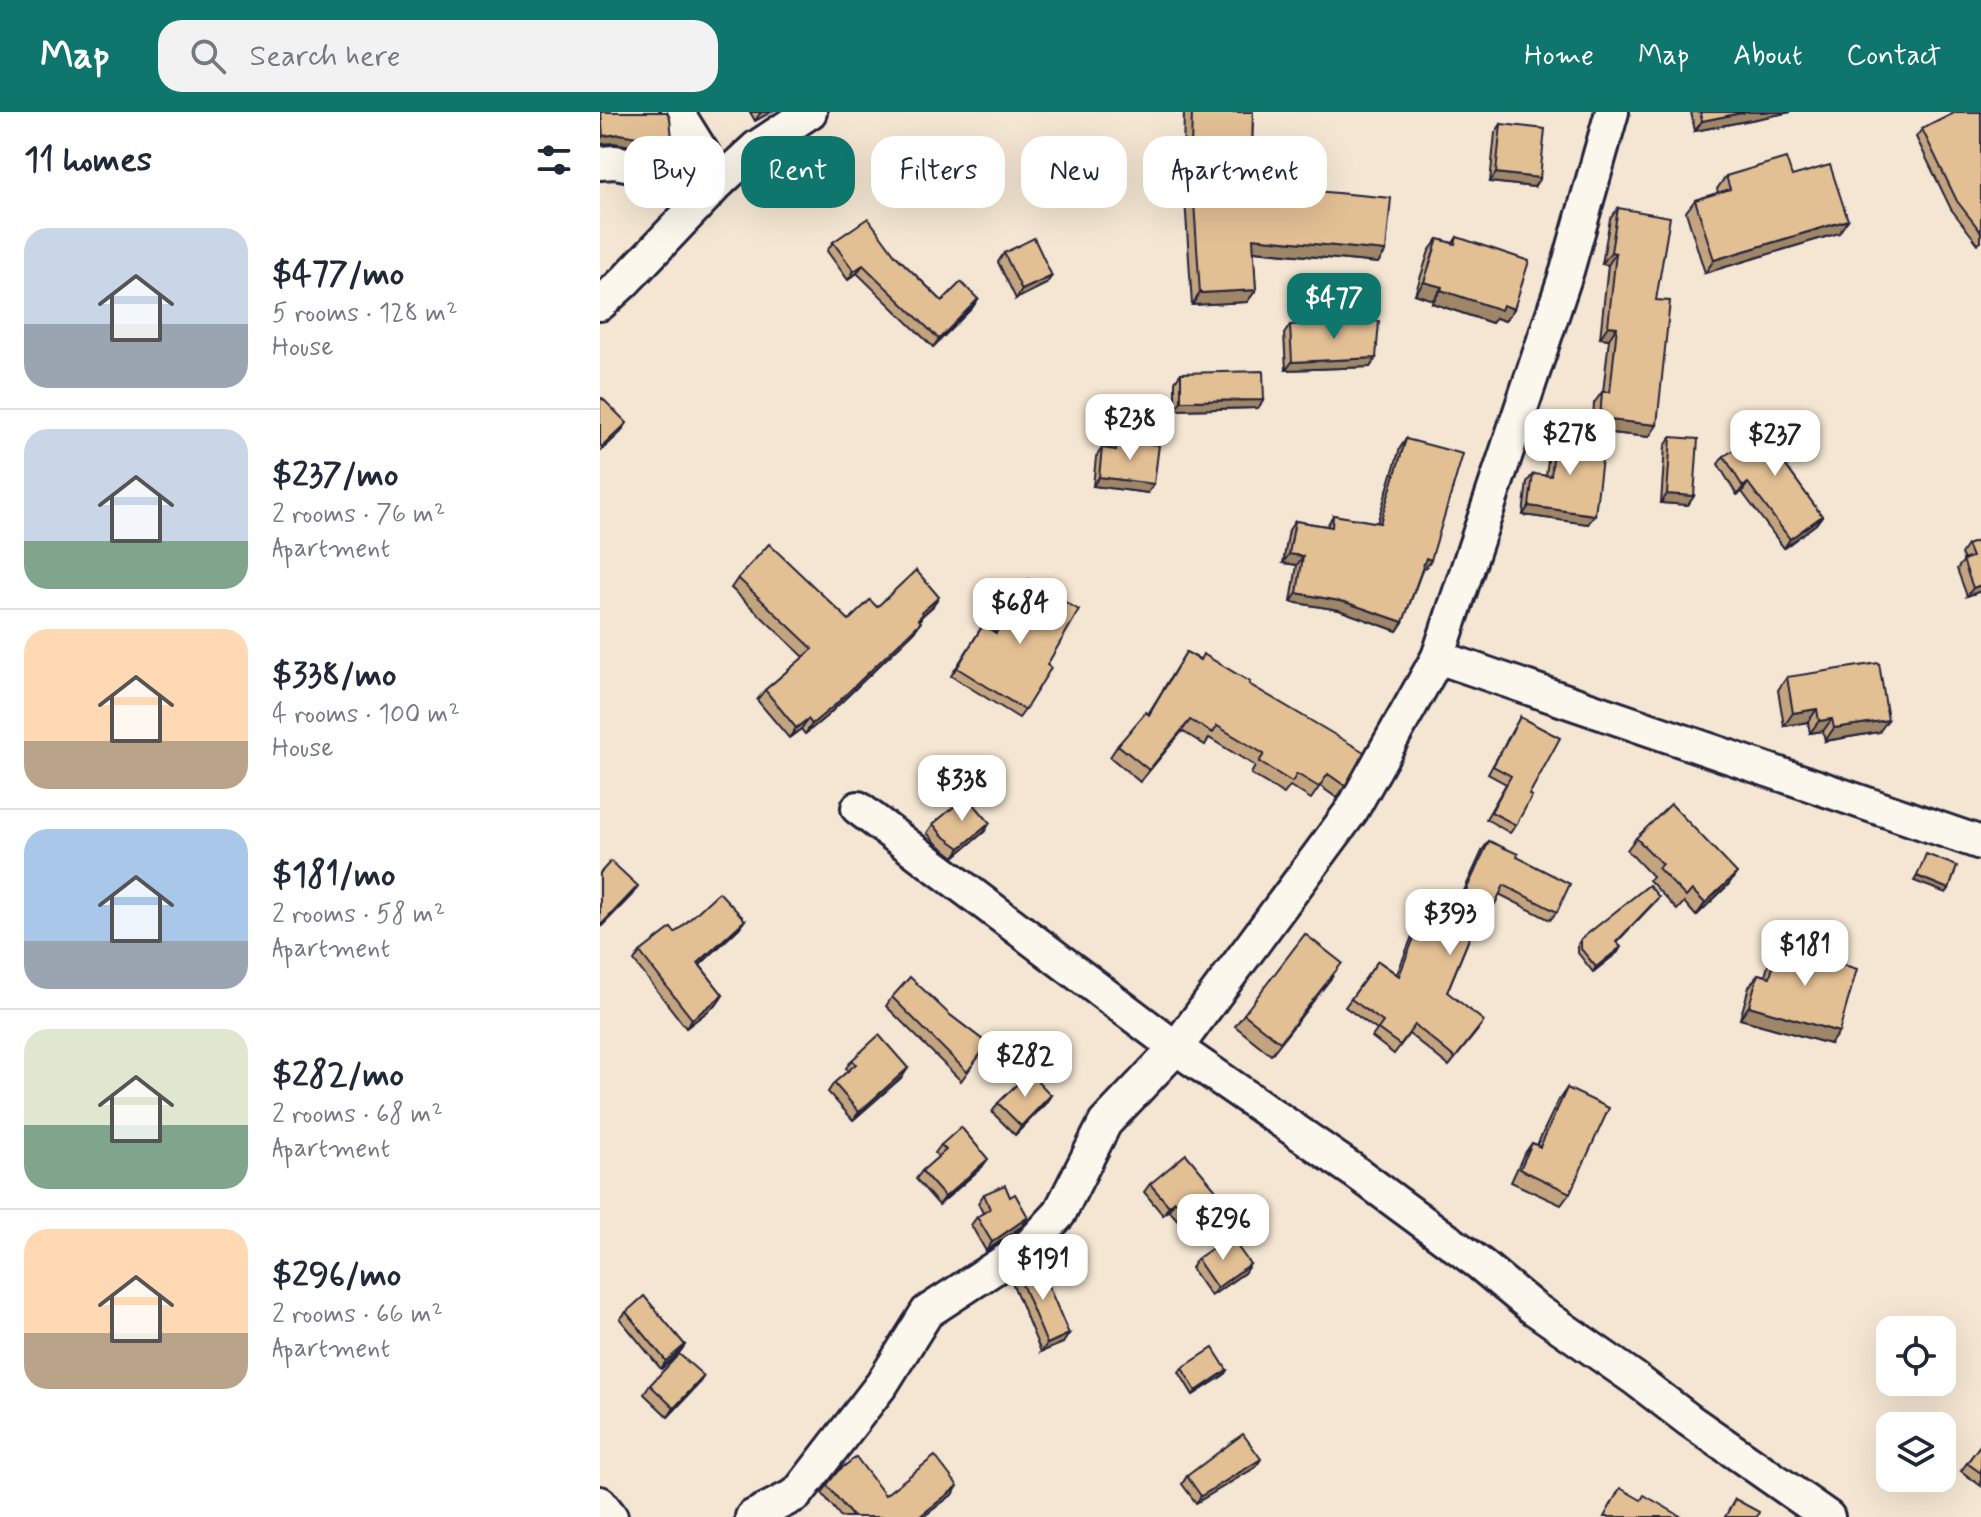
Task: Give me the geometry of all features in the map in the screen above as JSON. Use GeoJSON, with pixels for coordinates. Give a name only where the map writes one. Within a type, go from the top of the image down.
{"type":"FeatureCollection","features":[{"type":"Feature","properties":{"kind":"street"},"geometry":{"type":"LineString","coordinates":[[677,112],[692,136]]}},
{"type":"Feature","properties":{"kind":"street"},"geometry":{"type":"LineString","coordinates":[[725,176],[757,147],[810,112]]}},
{"type":"Feature","properties":{"kind":"street"},"geometry":{"type":"LineString","coordinates":[[752,1517],[797,1494],[882,1384],[927,1312],[1030,1245],[1059,1214],[1105,1123],[1176,1048],[1352,810],[1438,657],[1567,271],[1612,112]]}},
{"type":"Feature","properties":{"kind":"street"},"geometry":{"type":"LineString","coordinates":[[600,163],[624,164]]}},
{"type":"Feature","properties":{"kind":"street"},"geometry":{"type":"LineString","coordinates":[[600,304],[694,208]]}},
{"type":"Feature","properties":{"kind":"street"},"geometry":{"type":"LineString","coordinates":[[1438,657],[1981,843]]}},
{"type":"Feature","properties":{"kind":"street"},"geometry":{"type":"LineString","coordinates":[[858,808],[1176,1048],[1354,1171],[1480,1264],[1532,1307],[1828,1517]]}},
{"type":"Feature","properties":{"kind":"street"},"geometry":{"type":"LineString","coordinates":[[600,1503],[611,1517]]}},
{"type":"Feature","properties":{"kind":"building"},"geometry":{"type":"Polygon","coordinates":[[[601,112],[667,112],[670,118],[672,136],[603,136],[601,112]]]}},
{"type":"Feature","properties":{"kind":"building"},"geometry":{"type":"Polygon","coordinates":[[[1192,112],[1253,112],[1252,136],[1191,136],[1192,112]]]}},
{"type":"Feature","properties":{"kind":"building"},"geometry":{"type":"Polygon","coordinates":[[[1700,112],[1746,112],[1702,121],[1700,112]]]}},
{"type":"Feature","properties":{"kind":"building"},"geometry":{"type":"Polygon","coordinates":[[[1956,112],[1981,112],[1981,232],[1957,201],[1922,129],[1956,112]]]}},
{"type":"Feature","properties":{"kind":"building"},"geometry":{"type":"Polygon","coordinates":[[[1501,124],[1545,129],[1540,178],[1496,173],[1501,124]]]}},
{"type":"Feature","properties":{"kind":"building"},"geometry":{"type":"Polygon","coordinates":[[[1786,158],[1792,176],[1830,165],[1848,220],[1714,260],[1695,200],[1730,189],[1726,176],[1786,158]]]}},
{"type":"Feature","properties":{"kind":"building"},"geometry":{"type":"Polygon","coordinates":[[[1327,192],[1391,198],[1386,251],[1253,238],[1256,290],[1200,293],[1194,208],[1327,208],[1327,192]]]}},
{"type":"Feature","properties":{"kind":"building"},"geometry":{"type":"Polygon","coordinates":[[[1618,208],[1670,217],[1656,300],[1670,301],[1657,425],[1600,419],[1602,392],[1610,392],[1617,327],[1608,326],[1616,253],[1611,252],[1618,208]]]}},
{"type":"Feature","properties":{"kind":"building"},"geometry":{"type":"Polygon","coordinates":[[[868,218],[895,255],[942,301],[961,282],[978,299],[939,339],[863,265],[854,271],[833,242],[868,218]]]}},
{"type":"Feature","properties":{"kind":"building"},"geometry":{"type":"Polygon","coordinates":[[[1457,237],[1529,261],[1514,309],[1503,305],[1501,310],[1424,282],[1438,239],[1455,244],[1457,237]]]}},
{"type":"Feature","properties":{"kind":"building"},"geometry":{"type":"Polygon","coordinates":[[[1034,238],[1052,276],[1022,290],[1004,253],[1034,238]]]}},
{"type":"Feature","properties":{"kind":"building"},"geometry":{"type":"Polygon","coordinates":[[[1379,321],[1376,358],[1292,362],[1290,325],[1379,321]]]}},
{"type":"Feature","properties":{"kind":"building"},"geometry":{"type":"Polygon","coordinates":[[[1263,371],[1264,400],[1181,401],[1181,373],[1263,371]]]}},
{"type":"Feature","properties":{"kind":"building"},"geometry":{"type":"Polygon","coordinates":[[[602,398],[627,423],[602,447],[600,400],[602,398]]]}},
{"type":"Feature","properties":{"kind":"building"},"geometry":{"type":"Polygon","coordinates":[[[1782,421],[1801,451],[1783,462],[1822,516],[1790,539],[1748,483],[1743,487],[1724,456],[1782,421]]]}},
{"type":"Feature","properties":{"kind":"building"},"geometry":{"type":"Polygon","coordinates":[[[1556,435],[1604,442],[1595,515],[1529,506],[1533,474],[1551,476],[1556,435]]]}},
{"type":"Feature","properties":{"kind":"building"},"geometry":{"type":"Polygon","coordinates":[[[1671,437],[1698,439],[1694,496],[1667,494],[1671,437]]]}},
{"type":"Feature","properties":{"kind":"building"},"geometry":{"type":"Polygon","coordinates":[[[1406,439],[1463,454],[1431,560],[1426,558],[1403,622],[1345,602],[1297,593],[1303,556],[1289,554],[1295,521],[1332,527],[1333,515],[1380,523],[1406,439]]]}},
{"type":"Feature","properties":{"kind":"building"},"geometry":{"type":"Polygon","coordinates":[[[1117,440],[1159,445],[1154,484],[1099,477],[1102,448],[1116,450],[1117,440]]]}},
{"type":"Feature","properties":{"kind":"building"},"geometry":{"type":"Polygon","coordinates":[[[1981,540],[1981,585],[1973,588],[1963,560],[1972,557],[1967,545],[1981,540]]]}},
{"type":"Feature","properties":{"kind":"building"},"geometry":{"type":"Polygon","coordinates":[[[769,544],[849,620],[870,600],[877,607],[916,570],[939,597],[922,612],[918,619],[921,622],[835,705],[812,724],[808,719],[796,728],[765,690],[813,649],[738,578],[769,544]]]}},
{"type":"Feature","properties":{"kind":"building"},"geometry":{"type":"Polygon","coordinates":[[[1028,580],[1079,610],[1047,665],[1051,668],[1025,710],[957,668],[983,625],[996,633],[1028,580]]]}},
{"type":"Feature","properties":{"kind":"building"},"geometry":{"type":"Polygon","coordinates":[[[1186,652],[1200,660],[1203,654],[1364,752],[1345,786],[1328,774],[1319,787],[1297,774],[1292,782],[1259,762],[1264,754],[1217,726],[1213,733],[1190,720],[1149,770],[1118,745],[1146,712],[1149,715],[1186,652]]]}},
{"type":"Feature","properties":{"kind":"building"},"geometry":{"type":"Polygon","coordinates":[[[1879,663],[1888,720],[1834,728],[1832,719],[1819,721],[1817,709],[1793,713],[1787,677],[1879,663]]]}},
{"type":"Feature","properties":{"kind":"building"},"geometry":{"type":"Polygon","coordinates":[[[1520,717],[1560,738],[1516,825],[1491,812],[1511,776],[1493,766],[1520,717]]]}},
{"type":"Feature","properties":{"kind":"building"},"geometry":{"type":"Polygon","coordinates":[[[967,796],[990,823],[960,848],[933,824],[967,796]]]}},
{"type":"Feature","properties":{"kind":"building"},"geometry":{"type":"Polygon","coordinates":[[[1671,804],[1737,873],[1705,903],[1692,890],[1686,897],[1658,868],[1662,864],[1636,838],[1671,804]]]}},
{"type":"Feature","properties":{"kind":"building"},"geometry":{"type":"Polygon","coordinates":[[[1489,841],[1570,884],[1557,912],[1504,885],[1494,906],[1484,902],[1447,992],[1484,1021],[1455,1058],[1415,1025],[1400,1045],[1378,1029],[1383,1022],[1351,999],[1378,961],[1399,976],[1421,920],[1447,931],[1489,841]]]}},
{"type":"Feature","properties":{"kind":"building"},"geometry":{"type":"Polygon","coordinates":[[[1926,854],[1957,866],[1949,889],[1917,876],[1926,854]]]}},
{"type":"Feature","properties":{"kind":"building"},"geometry":{"type":"Polygon","coordinates":[[[611,861],[638,886],[600,926],[600,873],[611,861]]]}},
{"type":"Feature","properties":{"kind":"building"},"geometry":{"type":"Polygon","coordinates":[[[1649,885],[1659,897],[1616,942],[1621,947],[1596,967],[1581,949],[1581,939],[1649,885]]]}},
{"type":"Feature","properties":{"kind":"building"},"geometry":{"type":"Polygon","coordinates":[[[719,892],[745,920],[698,963],[723,995],[692,1019],[640,952],[671,928],[675,933],[719,892]]]}},
{"type":"Feature","properties":{"kind":"building"},"geometry":{"type":"Polygon","coordinates":[[[1305,934],[1342,963],[1280,1042],[1244,1014],[1305,934]]]}},
{"type":"Feature","properties":{"kind":"building"},"geometry":{"type":"Polygon","coordinates":[[[1780,943],[1857,969],[1839,1032],[1749,1006],[1758,974],[1770,977],[1780,943]]]}},
{"type":"Feature","properties":{"kind":"building"},"geometry":{"type":"Polygon","coordinates":[[[910,977],[950,1015],[988,1044],[967,1072],[892,997],[910,977]]]}},
{"type":"Feature","properties":{"kind":"building"},"geometry":{"type":"Polygon","coordinates":[[[879,1035],[908,1068],[859,1112],[834,1083],[856,1064],[852,1060],[879,1035]]]}},
{"type":"Feature","properties":{"kind":"building"},"geometry":{"type":"Polygon","coordinates":[[[1029,1072],[1051,1095],[1021,1126],[998,1103],[1029,1072]]]}},
{"type":"Feature","properties":{"kind":"building"},"geometry":{"type":"Polygon","coordinates":[[[1567,1088],[1609,1108],[1570,1193],[1520,1169],[1532,1143],[1540,1147],[1567,1088]]]}},
{"type":"Feature","properties":{"kind":"building"},"geometry":{"type":"Polygon","coordinates":[[[961,1127],[988,1159],[945,1197],[922,1171],[946,1150],[941,1145],[961,1127]]]}},
{"type":"Feature","properties":{"kind":"building"},"geometry":{"type":"Polygon","coordinates":[[[1186,1154],[1228,1204],[1198,1228],[1175,1201],[1169,1206],[1150,1184],[1186,1154]]]}},
{"type":"Feature","properties":{"kind":"building"},"geometry":{"type":"Polygon","coordinates":[[[1005,1185],[1010,1197],[1015,1194],[1028,1217],[992,1242],[977,1217],[990,1209],[984,1194],[1005,1185]]]}},
{"type":"Feature","properties":{"kind":"building"},"geometry":{"type":"Polygon","coordinates":[[[1230,1236],[1250,1264],[1217,1288],[1197,1259],[1230,1236]]]}},
{"type":"Feature","properties":{"kind":"building"},"geometry":{"type":"Polygon","coordinates":[[[1037,1259],[1069,1334],[1047,1344],[1017,1272],[1037,1259]]]}},
{"type":"Feature","properties":{"kind":"building"},"geometry":{"type":"Polygon","coordinates":[[[644,1296],[685,1345],[666,1361],[626,1312],[644,1296]]]}},
{"type":"Feature","properties":{"kind":"building"},"geometry":{"type":"Polygon","coordinates":[[[1213,1348],[1227,1370],[1196,1391],[1182,1368],[1213,1348]]]}},
{"type":"Feature","properties":{"kind":"building"},"geometry":{"type":"Polygon","coordinates":[[[679,1354],[704,1376],[674,1408],[650,1385],[679,1354]]]}},
{"type":"Feature","properties":{"kind":"building"},"geometry":{"type":"Polygon","coordinates":[[[1243,1434],[1261,1459],[1201,1496],[1187,1476],[1243,1434]]]}},
{"type":"Feature","properties":{"kind":"building"},"geometry":{"type":"Polygon","coordinates":[[[1981,1444],[1981,1473],[1967,1463],[1981,1444]]]}},
{"type":"Feature","properties":{"kind":"building"},"geometry":{"type":"Polygon","coordinates":[[[935,1456],[958,1486],[919,1517],[851,1517],[827,1485],[838,1471],[856,1457],[885,1495],[935,1456]]]}},
{"type":"Feature","properties":{"kind":"building"},"geometry":{"type":"Polygon","coordinates":[[[1620,1488],[1641,1500],[1644,1495],[1682,1517],[1604,1517],[1620,1488]]]}},
{"type":"Feature","properties":{"kind":"building"},"geometry":{"type":"Polygon","coordinates":[[[1735,1499],[1759,1512],[1757,1517],[1725,1517],[1735,1499]]]}}]}
